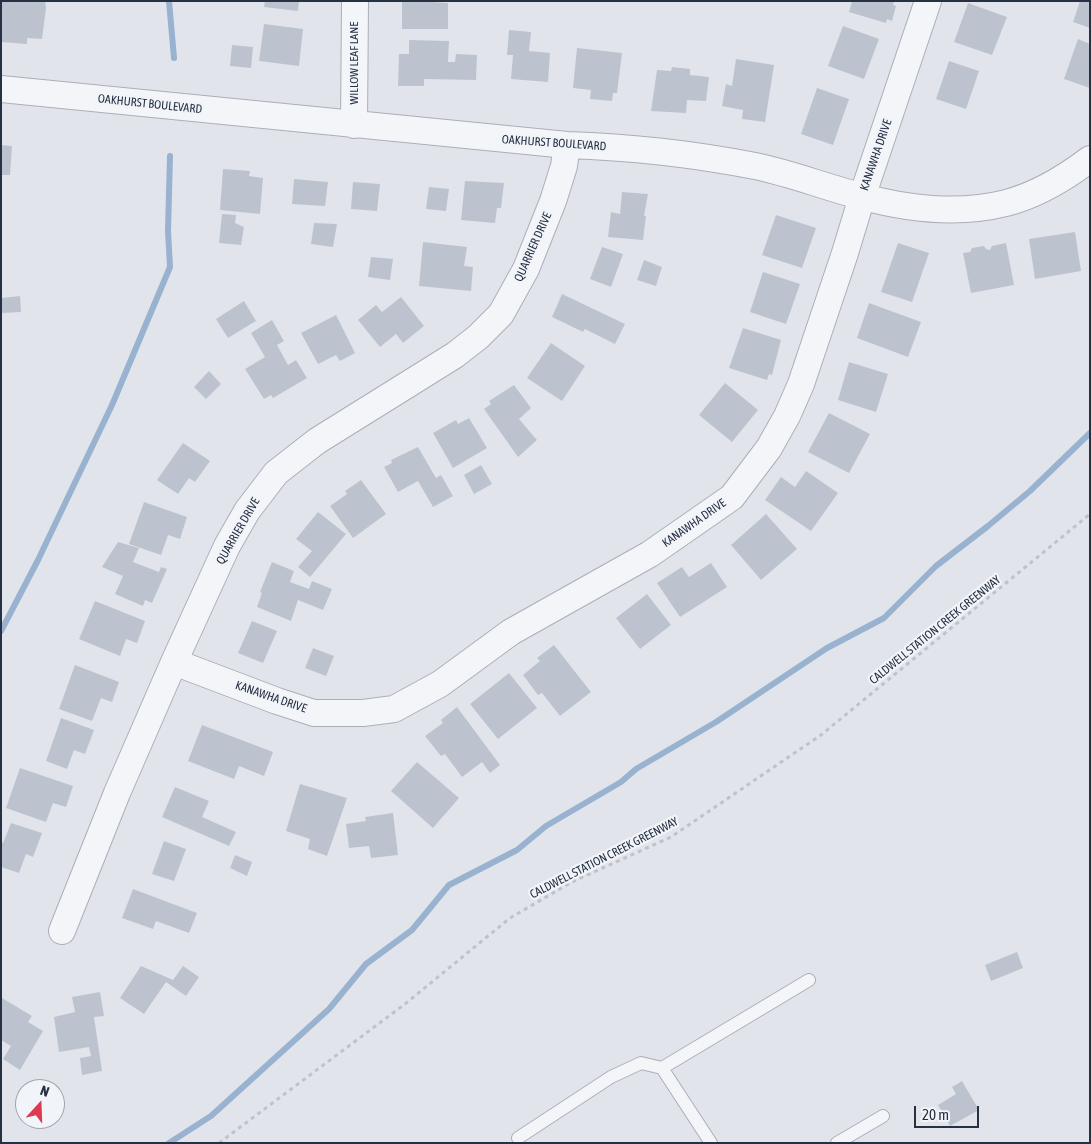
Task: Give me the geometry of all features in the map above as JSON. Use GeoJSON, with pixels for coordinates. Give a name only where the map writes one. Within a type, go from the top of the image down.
{"type":"FeatureCollection","features":[{"type":"Feature","properties":{"kind":"street","name":"WILLOW LEAF LANE"},"geometry":{"type":"LineString","coordinates":[[354,1],[354,125]]}},
{"type":"Feature","properties":{"kind":"street","name":"KANAWHA DRIVE"},"geometry":{"type":"LineString","coordinates":[[174,662],[314,713],[363,713],[394,709],[440,684],[511,632],[650,554],[732,497],[769,448],[787,416],[801,384],[928,1]]}},
{"type":"Feature","properties":{"kind":"street","name":"OAKHURST BOULEVARD"},"geometry":{"type":"LineString","coordinates":[[1,89],[354,125],[659,152],[756,166],[862,197],[899,205],[927,208],[974,208],[1007,203],[1044,189],[1090,159]]}},
{"type":"Feature","properties":{"kind":"street","name":"QUARRIER DRIVE"},"geometry":{"type":"LineString","coordinates":[[62,932],[116,793],[227,546],[247,511],[276,473],[316,441],[455,355],[500,314],[526,269],[553,201],[564,166],[567,145]]}},
{"type":"Feature","properties":{"kind":"lane"},"geometry":{"type":"LineString","coordinates":[[662,1068],[810,980]]}},
{"type":"Feature","properties":{"kind":"lane"},"geometry":{"type":"LineString","coordinates":[[518,1138],[611,1077],[641,1063],[662,1068],[710,1143]]}},
{"type":"Feature","properties":{"kind":"lane"},"geometry":{"type":"LineString","coordinates":[[837,1143],[883,1116]]}},
{"type":"Feature","properties":{"kind":"path","name":"CALDWELL STATION CREEK GREENWAY"},"geometry":{"type":"LineString","coordinates":[[219,1143],[405,1004],[510,918],[572,882],[671,837],[821,736],[1090,514]]}},
{"type":"Feature","properties":{"kind":"building"},"geometry":{"type":"Polygon","coordinates":[[[1,1],[45,1],[46,8],[42,39],[27,38],[27,44],[1,42],[1,1]]]}},
{"type":"Feature","properties":{"kind":"building"},"geometry":{"type":"Polygon","coordinates":[[[265,1],[299,1],[298,11],[264,7],[265,1]]]}},
{"type":"Feature","properties":{"kind":"building"},"geometry":{"type":"Polygon","coordinates":[[[852,1],[894,1],[893,5],[896,6],[892,21],[887,19],[886,23],[849,12],[852,1]]]}},
{"type":"Feature","properties":{"kind":"building"},"geometry":{"type":"Polygon","coordinates":[[[1080,1],[1090,1],[1090,28],[1073,22],[1080,1]]]}},
{"type":"Feature","properties":{"kind":"building"},"geometry":{"type":"Polygon","coordinates":[[[402,2],[448,3],[448,29],[402,29],[402,2]]]}},
{"type":"Feature","properties":{"kind":"building"},"geometry":{"type":"Polygon","coordinates":[[[968,3],[1007,17],[992,55],[954,42],[968,3]]]}},
{"type":"Feature","properties":{"kind":"building"},"geometry":{"type":"Polygon","coordinates":[[[264,24],[303,29],[299,66],[259,61],[264,24]]]}},
{"type":"Feature","properties":{"kind":"building"},"geometry":{"type":"Polygon","coordinates":[[[843,26],[879,39],[864,79],[828,66],[843,26]]]}},
{"type":"Feature","properties":{"kind":"building"},"geometry":{"type":"Polygon","coordinates":[[[509,30],[531,32],[529,51],[550,53],[548,82],[511,79],[513,55],[507,55],[509,30]]]}},
{"type":"Feature","properties":{"kind":"building"},"geometry":{"type":"Polygon","coordinates":[[[1078,39],[1090,44],[1090,88],[1064,79],[1078,39]]]}},
{"type":"Feature","properties":{"kind":"building"},"geometry":{"type":"Polygon","coordinates":[[[409,40],[449,41],[448,62],[455,62],[456,54],[477,55],[476,80],[424,79],[424,86],[398,86],[399,54],[409,54],[409,40]]]}},
{"type":"Feature","properties":{"kind":"building"},"geometry":{"type":"Polygon","coordinates":[[[232,45],[253,47],[251,68],[230,66],[232,45]]]}},
{"type":"Feature","properties":{"kind":"building"},"geometry":{"type":"Polygon","coordinates":[[[577,48],[622,53],[617,93],[613,93],[612,101],[590,99],[591,90],[573,88],[577,48]]]}},
{"type":"Feature","properties":{"kind":"building"},"geometry":{"type":"Polygon","coordinates":[[[736,59],[774,65],[765,122],[742,119],[743,110],[722,106],[726,84],[732,86],[736,59]]]}},
{"type":"Feature","properties":{"kind":"building"},"geometry":{"type":"Polygon","coordinates":[[[949,61],[979,71],[966,109],[936,99],[949,61]]]}},
{"type":"Feature","properties":{"kind":"building"},"geometry":{"type":"Polygon","coordinates":[[[672,67],[690,69],[690,75],[709,77],[706,101],[687,100],[686,113],[651,111],[657,70],[671,71],[672,67]]]}},
{"type":"Feature","properties":{"kind":"building"},"geometry":{"type":"Polygon","coordinates":[[[817,88],[849,99],[833,145],[801,134],[817,88]]]}},
{"type":"Feature","properties":{"kind":"building"},"geometry":{"type":"Polygon","coordinates":[[[1,145],[12,146],[10,175],[1,175],[1,145]]]}},
{"type":"Feature","properties":{"kind":"building"},"geometry":{"type":"Polygon","coordinates":[[[223,169],[250,171],[249,176],[263,178],[260,214],[220,210],[223,169]]]}},
{"type":"Feature","properties":{"kind":"building"},"geometry":{"type":"Polygon","coordinates":[[[294,179],[328,182],[325,206],[292,204],[294,179]]]}},
{"type":"Feature","properties":{"kind":"building"},"geometry":{"type":"Polygon","coordinates":[[[465,181],[504,183],[501,208],[497,208],[495,223],[461,220],[465,181]]]}},
{"type":"Feature","properties":{"kind":"building"},"geometry":{"type":"Polygon","coordinates":[[[353,182],[380,184],[377,211],[351,209],[353,182]]]}},
{"type":"Feature","properties":{"kind":"building"},"geometry":{"type":"Polygon","coordinates":[[[429,187],[449,189],[446,211],[426,209],[429,187]]]}},
{"type":"Feature","properties":{"kind":"building"},"geometry":{"type":"Polygon","coordinates":[[[622,192],[648,194],[644,216],[646,216],[643,240],[608,237],[611,212],[620,214],[622,192]]]}},
{"type":"Feature","properties":{"kind":"building"},"geometry":{"type":"Polygon","coordinates":[[[222,214],[236,215],[235,223],[244,227],[241,245],[219,243],[222,214]]]}},
{"type":"Feature","properties":{"kind":"building"},"geometry":{"type":"Polygon","coordinates":[[[776,215],[816,228],[802,268],[762,255],[776,215]]]}},
{"type":"Feature","properties":{"kind":"building"},"geometry":{"type":"Polygon","coordinates":[[[314,223],[337,224],[333,247],[311,244],[314,223]]]}},
{"type":"Feature","properties":{"kind":"building"},"geometry":{"type":"Polygon","coordinates":[[[1075,232],[1081,271],[1035,279],[1029,239],[1075,232]]]}},
{"type":"Feature","properties":{"kind":"building"},"geometry":{"type":"Polygon","coordinates":[[[423,242],[467,247],[464,266],[473,267],[471,291],[419,286],[423,242]]]}},
{"type":"Feature","properties":{"kind":"building"},"geometry":{"type":"Polygon","coordinates":[[[898,243],[929,253],[912,302],[881,292],[898,243]]]}},
{"type":"Feature","properties":{"kind":"building"},"geometry":{"type":"Polygon","coordinates":[[[1006,243],[1014,285],[971,293],[963,253],[970,252],[972,248],[984,246],[990,250],[992,246],[1006,243]]]}},
{"type":"Feature","properties":{"kind":"building"},"geometry":{"type":"Polygon","coordinates":[[[602,247],[623,254],[611,287],[590,279],[602,247]]]}},
{"type":"Feature","properties":{"kind":"building"},"geometry":{"type":"Polygon","coordinates":[[[371,257],[393,259],[390,280],[368,277],[371,257]]]}},
{"type":"Feature","properties":{"kind":"building"},"geometry":{"type":"Polygon","coordinates":[[[644,260],[662,267],[656,286],[637,280],[644,260]]]}},
{"type":"Feature","properties":{"kind":"building"},"geometry":{"type":"Polygon","coordinates":[[[763,272],[800,284],[786,324],[750,312],[763,272]]]}},
{"type":"Feature","properties":{"kind":"building"},"geometry":{"type":"Polygon","coordinates":[[[562,294],[625,324],[615,344],[585,329],[583,332],[552,317],[562,294]]]}},
{"type":"Feature","properties":{"kind":"building"},"geometry":{"type":"Polygon","coordinates":[[[20,296],[21,312],[1,313],[1,298],[20,296]]]}},
{"type":"Feature","properties":{"kind":"building"},"geometry":{"type":"Polygon","coordinates":[[[401,297],[424,326],[403,343],[396,334],[380,347],[358,320],[376,305],[382,312],[401,297]]]}},
{"type":"Feature","properties":{"kind":"building"},"geometry":{"type":"Polygon","coordinates":[[[244,301],[256,321],[228,338],[216,319],[244,301]]]}},
{"type":"Feature","properties":{"kind":"building"},"geometry":{"type":"Polygon","coordinates":[[[869,303],[921,322],[908,357],[857,338],[869,303]]]}},
{"type":"Feature","properties":{"kind":"building"},"geometry":{"type":"Polygon","coordinates":[[[336,315],[355,353],[340,361],[336,355],[318,364],[301,333],[336,315]]]}},
{"type":"Feature","properties":{"kind":"building"},"geometry":{"type":"Polygon","coordinates":[[[272,320],[284,341],[277,345],[288,365],[296,360],[307,378],[273,398],[271,395],[264,399],[245,369],[265,357],[251,333],[272,320]]]}},
{"type":"Feature","properties":{"kind":"building"},"geometry":{"type":"Polygon","coordinates":[[[743,328],[781,340],[772,375],[769,374],[767,380],[729,368],[743,328]]]}},
{"type":"Feature","properties":{"kind":"building"},"geometry":{"type":"Polygon","coordinates":[[[551,343],[585,366],[562,401],[527,378],[551,343]]]}},
{"type":"Feature","properties":{"kind":"building"},"geometry":{"type":"Polygon","coordinates":[[[849,362],[888,374],[876,412],[838,400],[849,362]]]}},
{"type":"Feature","properties":{"kind":"building"},"geometry":{"type":"Polygon","coordinates":[[[209,371],[221,384],[206,399],[194,387],[209,371]]]}},
{"type":"Feature","properties":{"kind":"building"},"geometry":{"type":"Polygon","coordinates":[[[725,383],[758,410],[732,442],[699,415],[725,383]]]}},
{"type":"Feature","properties":{"kind":"building"},"geometry":{"type":"Polygon","coordinates":[[[514,385],[531,408],[519,419],[537,440],[518,457],[484,409],[491,404],[489,401],[514,385]]]}},
{"type":"Feature","properties":{"kind":"building"},"geometry":{"type":"Polygon","coordinates":[[[829,413],[870,434],[849,473],[808,452],[829,413]]]}},
{"type":"Feature","properties":{"kind":"building"},"geometry":{"type":"Polygon","coordinates":[[[469,418],[487,448],[453,468],[433,433],[456,420],[458,424],[469,418]]]}},
{"type":"Feature","properties":{"kind":"building"},"geometry":{"type":"Polygon","coordinates":[[[183,443],[210,461],[195,482],[189,478],[178,494],[157,480],[183,443]]]}},
{"type":"Feature","properties":{"kind":"building"},"geometry":{"type":"Polygon","coordinates":[[[418,447],[436,478],[441,475],[453,496],[433,507],[418,481],[398,492],[384,467],[392,463],[391,460],[418,447]]]}},
{"type":"Feature","properties":{"kind":"building"},"geometry":{"type":"Polygon","coordinates":[[[481,465],[492,484],[474,494],[464,475],[481,465]]]}},
{"type":"Feature","properties":{"kind":"building"},"geometry":{"type":"Polygon","coordinates":[[[806,471],[838,493],[811,531],[765,500],[781,477],[795,487],[806,471]]]}},
{"type":"Feature","properties":{"kind":"building"},"geometry":{"type":"Polygon","coordinates":[[[361,480],[386,514],[353,538],[330,506],[347,494],[345,491],[361,480]]]}},
{"type":"Feature","properties":{"kind":"building"},"geometry":{"type":"Polygon","coordinates":[[[144,502],[187,517],[180,539],[168,535],[161,555],[129,544],[144,502]]]}},
{"type":"Feature","properties":{"kind":"building"},"geometry":{"type":"Polygon","coordinates":[[[318,512],[346,534],[310,577],[298,567],[312,551],[296,539],[318,512]]]}},
{"type":"Feature","properties":{"kind":"building"},"geometry":{"type":"Polygon","coordinates":[[[766,514],[797,549],[761,580],[731,545],[766,514]]]}},
{"type":"Feature","properties":{"kind":"building"},"geometry":{"type":"Polygon","coordinates":[[[118,542],[139,548],[133,562],[159,572],[161,567],[167,569],[152,603],[145,600],[143,606],[115,594],[123,576],[102,567],[118,542]]]}},
{"type":"Feature","properties":{"kind":"building"},"geometry":{"type":"Polygon","coordinates":[[[272,562],[294,571],[290,582],[309,589],[312,581],[332,589],[323,610],[298,600],[291,621],[257,607],[262,593],[260,592],[272,562]]]}},
{"type":"Feature","properties":{"kind":"building"},"geometry":{"type":"Polygon","coordinates":[[[711,563],[727,587],[680,617],[657,583],[682,567],[689,577],[711,563]]]}},
{"type":"Feature","properties":{"kind":"building"},"geometry":{"type":"Polygon","coordinates":[[[647,594],[671,625],[640,649],[616,618],[647,594]]]}},
{"type":"Feature","properties":{"kind":"building"},"geometry":{"type":"Polygon","coordinates":[[[95,601],[145,621],[137,643],[126,639],[120,656],[79,639],[95,601]]]}},
{"type":"Feature","properties":{"kind":"building"},"geometry":{"type":"Polygon","coordinates":[[[252,621],[277,631],[263,663],[238,653],[252,621]]]}},
{"type":"Feature","properties":{"kind":"building"},"geometry":{"type":"Polygon","coordinates":[[[554,645],[591,692],[560,716],[542,693],[538,695],[523,675],[540,661],[537,658],[554,645]]]}},
{"type":"Feature","properties":{"kind":"building"},"geometry":{"type":"Polygon","coordinates":[[[313,648],[334,656],[326,676],[305,668],[313,648]]]}},
{"type":"Feature","properties":{"kind":"building"},"geometry":{"type":"Polygon","coordinates":[[[75,665],[119,682],[112,702],[101,698],[92,721],[59,709],[75,665]]]}},
{"type":"Feature","properties":{"kind":"building"},"geometry":{"type":"Polygon","coordinates":[[[509,673],[537,708],[498,739],[470,704],[509,673]]]}},
{"type":"Feature","properties":{"kind":"building"},"geometry":{"type":"Polygon","coordinates":[[[457,707],[500,765],[490,773],[482,762],[462,777],[445,754],[441,756],[425,736],[443,723],[441,720],[457,707]]]}},
{"type":"Feature","properties":{"kind":"building"},"geometry":{"type":"Polygon","coordinates":[[[61,718],[94,730],[85,754],[74,750],[67,769],[46,761],[61,718]]]}},
{"type":"Feature","properties":{"kind":"building"},"geometry":{"type":"Polygon","coordinates":[[[202,725],[273,752],[264,776],[239,766],[234,779],[188,761],[202,725]]]}},
{"type":"Feature","properties":{"kind":"building"},"geometry":{"type":"Polygon","coordinates":[[[417,762],[459,798],[433,828],[391,791],[417,762]]]}},
{"type":"Feature","properties":{"kind":"building"},"geometry":{"type":"Polygon","coordinates":[[[20,768],[73,786],[66,807],[53,803],[46,822],[6,808],[20,768]]]}},
{"type":"Feature","properties":{"kind":"building"},"geometry":{"type":"Polygon","coordinates":[[[300,784],[347,798],[327,856],[308,849],[310,839],[286,831],[300,784]]]}},
{"type":"Feature","properties":{"kind":"building"},"geometry":{"type":"Polygon","coordinates":[[[175,787],[209,801],[202,817],[236,832],[229,846],[162,817],[175,787]]]}},
{"type":"Feature","properties":{"kind":"building"},"geometry":{"type":"Polygon","coordinates":[[[393,813],[398,855],[371,858],[369,846],[349,848],[346,824],[366,821],[365,817],[393,813]]]}},
{"type":"Feature","properties":{"kind":"building"},"geometry":{"type":"Polygon","coordinates":[[[11,823],[42,833],[33,857],[26,854],[19,873],[1,867],[1,842],[3,843],[11,823]]]}},
{"type":"Feature","properties":{"kind":"building"},"geometry":{"type":"Polygon","coordinates":[[[164,841],[186,849],[174,881],[152,874],[164,841]]]}},
{"type":"Feature","properties":{"kind":"building"},"geometry":{"type":"Polygon","coordinates":[[[235,855],[252,862],[247,876],[230,868],[235,855]]]}},
{"type":"Feature","properties":{"kind":"building"},"geometry":{"type":"Polygon","coordinates":[[[133,889],[197,913],[189,933],[156,921],[153,929],[122,918],[133,889]]]}},
{"type":"Feature","properties":{"kind":"building"},"geometry":{"type":"Polygon","coordinates":[[[1017,952],[1023,968],[991,981],[985,965],[1017,952]]]}},
{"type":"Feature","properties":{"kind":"building"},"geometry":{"type":"Polygon","coordinates":[[[141,966],[173,980],[183,966],[199,977],[186,996],[166,982],[144,1014],[120,998],[141,966]]]}},
{"type":"Feature","properties":{"kind":"building"},"geometry":{"type":"Polygon","coordinates":[[[100,992],[104,1016],[94,1017],[102,1071],[82,1075],[80,1058],[91,1056],[89,1047],[59,1052],[54,1017],[75,1012],[72,997],[100,992]]]}},
{"type":"Feature","properties":{"kind":"building"},"geometry":{"type":"Polygon","coordinates":[[[2,998],[32,1016],[28,1022],[43,1031],[20,1070],[3,1059],[11,1046],[1,1040],[2,998]]]}},
{"type":"Feature","properties":{"kind":"building"},"geometry":{"type":"Polygon","coordinates":[[[962,1081],[979,1110],[950,1126],[938,1105],[956,1094],[952,1087],[962,1081]]]}},
{"type":"Feature","properties":{"kind":"waterway"},"geometry":{"type":"LineString","coordinates":[[169,1],[174,58]]}},
{"type":"Feature","properties":{"kind":"waterway"},"geometry":{"type":"LineString","coordinates":[[1,631],[38,560],[112,405],[170,267],[168,231],[170,156]]}},
{"type":"Feature","properties":{"kind":"waterway"},"geometry":{"type":"LineString","coordinates":[[169,1143],[211,1116],[329,1009],[366,964],[412,930],[449,885],[517,850],[546,826],[621,782],[636,769],[716,722],[827,648],[884,618],[936,566],[1030,491],[1090,433]]}}]}
